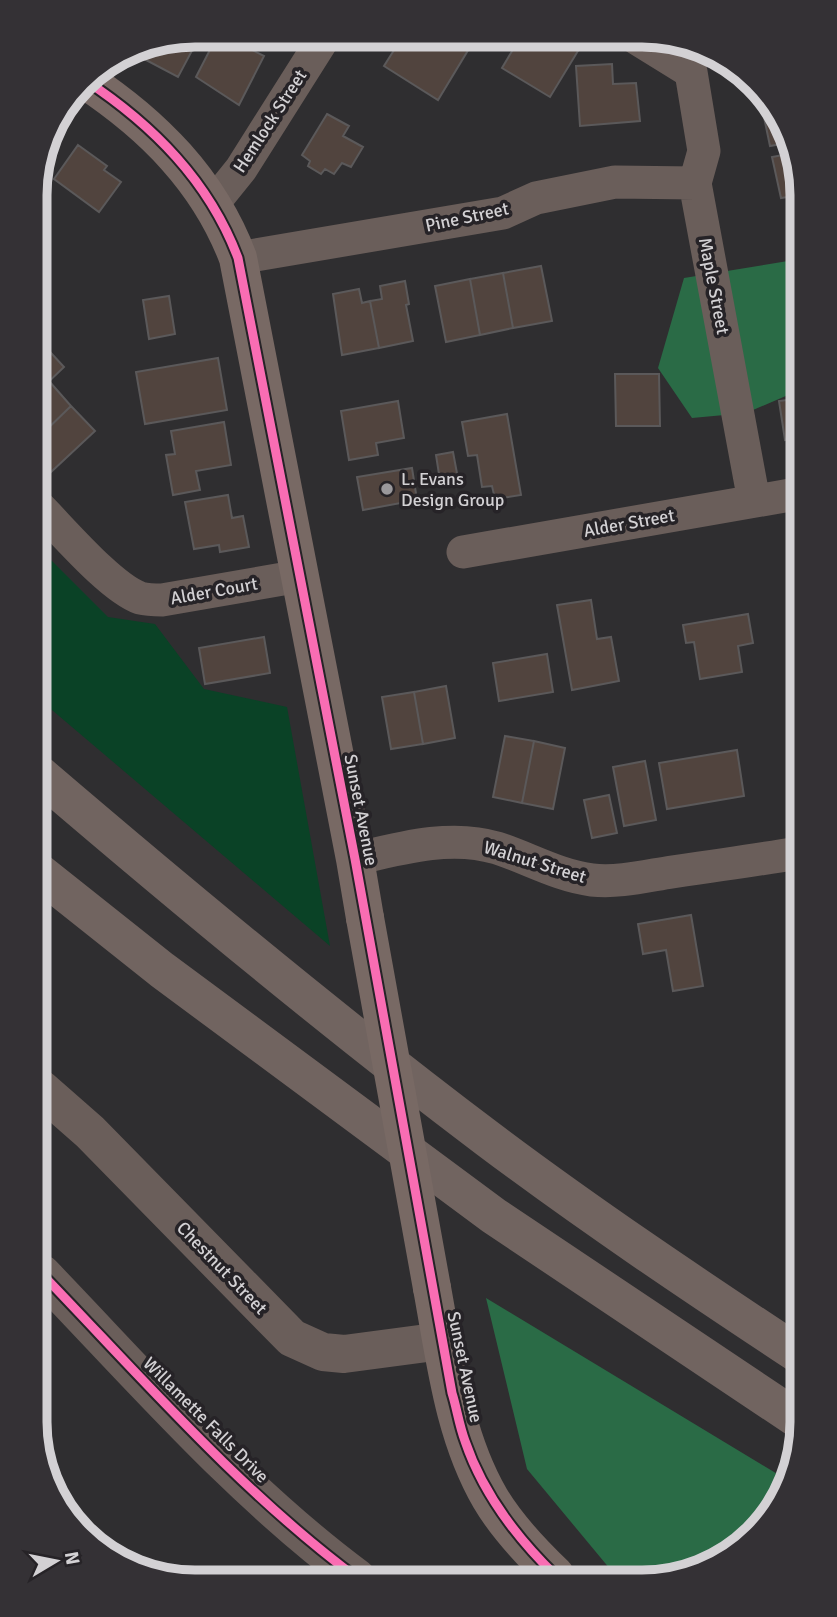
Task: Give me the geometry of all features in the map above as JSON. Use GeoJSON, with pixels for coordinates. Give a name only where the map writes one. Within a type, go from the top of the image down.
{"type":"FeatureCollection","features":[{"type":"Feature","properties":{"kind":"highway"},"geometry":{"type":"LineString","coordinates":[[47,781],[215,923],[489,1139],[606,1223],[789,1348]]}},
{"type":"Feature","properties":{"kind":"highway"},"geometry":{"type":"LineString","coordinates":[[47,879],[162,970],[494,1216],[789,1413]]}},
{"type":"Feature","properties":{"kind":"main road","name":"Sunset Avenue"},"geometry":{"type":"LineString","coordinates":[[95,87],[120,104],[187,168],[226,226],[238,258],[355,859],[452,1394],[465,1441],[490,1498],[524,1544],[549,1570]]}},
{"type":"Feature","properties":{"kind":"street","name":"Hemlock Street"},"geometry":{"type":"LineString","coordinates":[[212,205],[241,169],[318,48]]}},
{"type":"Feature","properties":{"kind":"street","name":"Maple Street"},"geometry":{"type":"LineString","coordinates":[[652,48],[691,72],[704,151],[695,183],[754,501]]}},
{"type":"Feature","properties":{"kind":"street","name":"Pine Street"},"geometry":{"type":"LineString","coordinates":[[238,258],[502,213],[536,198],[615,182],[695,183]]}},
{"type":"Feature","properties":{"kind":"street","name":"Alder Street"},"geometry":{"type":"LineString","coordinates":[[463,552],[790,495]]}},
{"type":"Feature","properties":{"kind":"street","name":"Alder Court"},"geometry":{"type":"LineString","coordinates":[[47,515],[116,583],[138,597],[149,600],[300,576]]}},
{"type":"Feature","properties":{"kind":"street","name":"Walnut Street"},"geometry":{"type":"LineString","coordinates":[[355,859],[405,847],[468,842],[496,848],[546,868],[593,880],[632,878],[789,859]]}},
{"type":"Feature","properties":{"kind":"street","name":"Chestnut Street"},"geometry":{"type":"LineString","coordinates":[[47,1094],[90,1132],[292,1338],[323,1352],[344,1354],[442,1341]]}},
{"type":"Feature","properties":{"kind":"street","name":"Willamette Falls Drive"},"geometry":{"type":"LineString","coordinates":[[47,1279],[254,1491],[297,1531],[348,1570]]}},
{"type":"Feature","properties":{"kind":"green space"},"geometry":{"type":"Polygon","coordinates":[[[790,261],[790,394],[746,413],[692,418],[658,368],[684,278],[790,261]]]}},
{"type":"Feature","properties":{"kind":"green space"},"geometry":{"type":"Polygon","coordinates":[[[47,556],[108,617],[155,624],[204,689],[287,707],[330,946],[47,706],[47,556]]]}},
{"type":"Feature","properties":{"kind":"green space"},"geometry":{"type":"Polygon","coordinates":[[[486,1298],[779,1475],[759,1512],[732,1539],[716,1550],[670,1567],[611,1570],[527,1469],[486,1298]]]}},
{"type":"Feature","properties":{"kind":"building"},"geometry":{"type":"Polygon","coordinates":[[[426,47],[430,50],[432,47],[470,47],[438,100],[384,66],[396,48],[426,47]]]}},
{"type":"Feature","properties":{"kind":"building"},"geometry":{"type":"Polygon","coordinates":[[[514,47],[533,50],[535,47],[580,47],[550,97],[502,68],[514,47]]]}},
{"type":"Feature","properties":{"kind":"building"},"geometry":{"type":"Polygon","coordinates":[[[193,48],[178,77],[146,60],[148,55],[157,52],[193,48]]]}},
{"type":"Feature","properties":{"kind":"building"},"geometry":{"type":"Polygon","coordinates":[[[211,48],[251,48],[264,56],[239,105],[196,77],[211,48]]]}},
{"type":"Feature","properties":{"kind":"building"},"geometry":{"type":"Polygon","coordinates":[[[612,64],[613,84],[636,83],[640,121],[580,126],[576,66],[612,64]]]}},
{"type":"Feature","properties":{"kind":"building"},"geometry":{"type":"Polygon","coordinates":[[[763,110],[780,144],[770,146],[763,110]]]}},
{"type":"Feature","properties":{"kind":"building"},"geometry":{"type":"Polygon","coordinates":[[[327,114],[349,126],[343,136],[363,147],[351,167],[342,163],[334,174],[325,169],[321,174],[308,166],[310,161],[302,155],[327,114]]]}},
{"type":"Feature","properties":{"kind":"building"},"geometry":{"type":"Polygon","coordinates":[[[78,145],[107,166],[104,170],[121,182],[99,212],[54,179],[78,145]]]}},
{"type":"Feature","properties":{"kind":"building"},"geometry":{"type":"Polygon","coordinates":[[[784,155],[790,197],[781,198],[772,157],[784,155]]]}},
{"type":"Feature","properties":{"kind":"building"},"geometry":{"type":"Polygon","coordinates":[[[541,266],[552,321],[513,328],[503,273],[541,266]]]}},
{"type":"Feature","properties":{"kind":"building"},"geometry":{"type":"Polygon","coordinates":[[[503,273],[513,328],[480,335],[470,279],[503,273]]]}},
{"type":"Feature","properties":{"kind":"building"},"geometry":{"type":"Polygon","coordinates":[[[470,279],[480,335],[446,342],[435,286],[470,279]]]}},
{"type":"Feature","properties":{"kind":"building"},"geometry":{"type":"Polygon","coordinates":[[[405,281],[409,304],[406,305],[413,341],[379,348],[370,301],[382,299],[380,286],[405,281]]]}},
{"type":"Feature","properties":{"kind":"building"},"geometry":{"type":"Polygon","coordinates":[[[359,289],[362,303],[370,301],[379,348],[342,355],[333,294],[359,289]]]}},
{"type":"Feature","properties":{"kind":"building"},"geometry":{"type":"Polygon","coordinates":[[[169,296],[175,334],[149,339],[143,300],[169,296]]]}},
{"type":"Feature","properties":{"kind":"building"},"geometry":{"type":"Polygon","coordinates":[[[47,349],[64,367],[47,383],[47,349]]]}},
{"type":"Feature","properties":{"kind":"building"},"geometry":{"type":"Polygon","coordinates":[[[218,358],[227,410],[145,424],[136,372],[218,358]]]}},
{"type":"Feature","properties":{"kind":"building"},"geometry":{"type":"Polygon","coordinates":[[[615,374],[659,374],[660,426],[616,426],[615,374]]]}},
{"type":"Feature","properties":{"kind":"building"},"geometry":{"type":"Polygon","coordinates":[[[49,381],[71,406],[47,429],[49,381]]]}},
{"type":"Feature","properties":{"kind":"building"},"geometry":{"type":"Polygon","coordinates":[[[790,400],[790,439],[785,440],[779,401],[790,400]]]}},
{"type":"Feature","properties":{"kind":"building"},"geometry":{"type":"Polygon","coordinates":[[[398,401],[404,438],[376,443],[378,455],[349,460],[341,411],[398,401]]]}},
{"type":"Feature","properties":{"kind":"building"},"geometry":{"type":"Polygon","coordinates":[[[71,406],[95,431],[51,472],[47,468],[47,429],[71,406]]]}},
{"type":"Feature","properties":{"kind":"building"},"geometry":{"type":"Polygon","coordinates":[[[507,414],[521,495],[495,499],[492,486],[482,487],[477,455],[468,456],[462,422],[507,414]]]}},
{"type":"Feature","properties":{"kind":"building"},"geometry":{"type":"Polygon","coordinates":[[[224,422],[231,465],[196,471],[200,490],[173,495],[166,455],[175,454],[171,431],[224,422]]]}},
{"type":"Feature","properties":{"kind":"building"},"geometry":{"type":"Polygon","coordinates":[[[453,452],[459,484],[441,487],[436,455],[453,452]]]}},
{"type":"Feature","properties":{"kind":"building","name":"L. Evans Design Group"},"geometry":{"type":"Polygon","coordinates":[[[412,468],[417,500],[363,510],[357,477],[412,468]]]}},
{"type":"Feature","properties":{"kind":"building"},"geometry":{"type":"Polygon","coordinates":[[[228,495],[232,518],[243,516],[249,547],[220,552],[219,545],[194,549],[185,502],[228,495]]]}},
{"type":"Feature","properties":{"kind":"building"},"geometry":{"type":"Polygon","coordinates":[[[591,600],[597,639],[611,637],[619,681],[572,690],[557,605],[591,600]]]}},
{"type":"Feature","properties":{"kind":"building"},"geometry":{"type":"Polygon","coordinates":[[[748,614],[753,643],[738,646],[742,672],[700,679],[694,642],[686,643],[683,625],[748,614]]]}},
{"type":"Feature","properties":{"kind":"building"},"geometry":{"type":"Polygon","coordinates":[[[264,637],[270,673],[205,684],[199,648],[264,637]]]}},
{"type":"Feature","properties":{"kind":"building"},"geometry":{"type":"Polygon","coordinates":[[[547,654],[553,692],[499,701],[493,663],[547,654]]]}},
{"type":"Feature","properties":{"kind":"building"},"geometry":{"type":"Polygon","coordinates":[[[446,686],[455,738],[423,744],[414,692],[446,686]]]}},
{"type":"Feature","properties":{"kind":"building"},"geometry":{"type":"Polygon","coordinates":[[[414,692],[423,744],[391,749],[382,697],[414,692]]]}},
{"type":"Feature","properties":{"kind":"building"},"geometry":{"type":"Polygon","coordinates":[[[505,736],[534,741],[522,803],[493,797],[505,736]]]}},
{"type":"Feature","properties":{"kind":"building"},"geometry":{"type":"Polygon","coordinates":[[[534,741],[565,748],[553,809],[522,803],[534,741]]]}},
{"type":"Feature","properties":{"kind":"building"},"geometry":{"type":"Polygon","coordinates":[[[737,750],[744,796],[667,809],[659,763],[737,750]]]}},
{"type":"Feature","properties":{"kind":"building"},"geometry":{"type":"Polygon","coordinates":[[[645,761],[656,820],[624,826],[613,767],[645,761]]]}},
{"type":"Feature","properties":{"kind":"building"},"geometry":{"type":"Polygon","coordinates":[[[609,795],[617,833],[592,838],[584,800],[609,795]]]}},
{"type":"Feature","properties":{"kind":"building"},"geometry":{"type":"Polygon","coordinates":[[[691,915],[703,986],[673,991],[666,950],[643,954],[638,924],[691,915]]]}},
{"type":"Feature","properties":{"kind":"cycle path"},"geometry":{"type":"LineString","coordinates":[[95,87],[134,116],[176,157],[211,204],[238,258],[355,859],[452,1393],[472,1460],[491,1497],[514,1530],[550,1570]]}},
{"type":"Feature","properties":{"kind":"cycle path"},"geometry":{"type":"LineString","coordinates":[[47,1279],[233,1471],[273,1509],[347,1570]]}},
{"type":"Feature","properties":{"kind":"place","name":"L. Evans Design Group"},"geometry":{"type":"Point","coordinates":[387,489]}}]}
